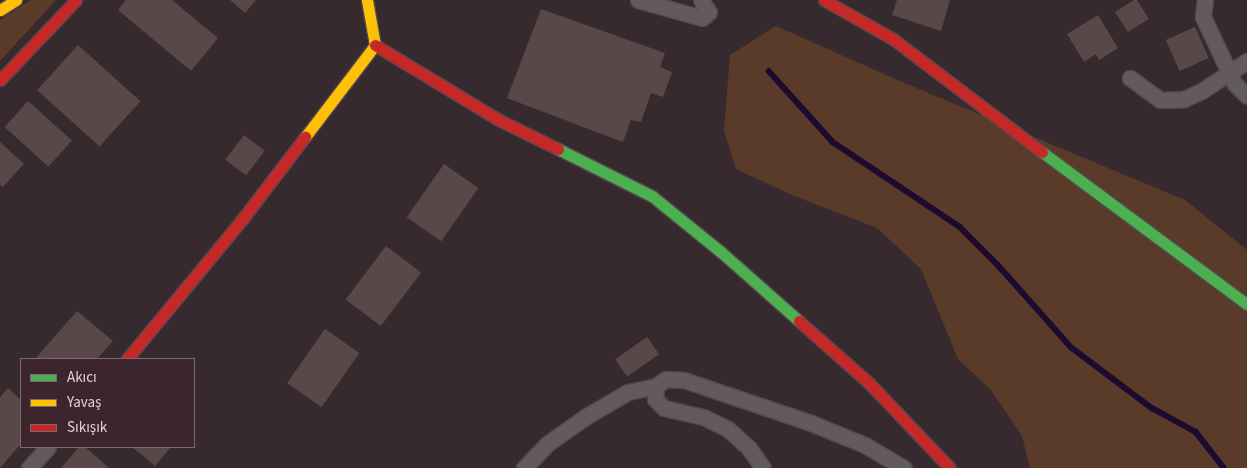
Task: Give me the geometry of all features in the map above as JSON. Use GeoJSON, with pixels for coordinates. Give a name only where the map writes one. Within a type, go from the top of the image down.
{"type":"FeatureCollection","features":[{"type":"Feature","properties":{"kind":"main road"},"geometry":{"type":"LineString","coordinates":[[0,10],[16,0]]}},
{"type":"Feature","properties":{"kind":"main road"},"geometry":{"type":"LineString","coordinates":[[0,80],[76,0]]}},
{"type":"Feature","properties":{"kind":"main road"},"geometry":{"type":"LineString","coordinates":[[128,358],[244,217],[375,45],[367,0]]}},
{"type":"Feature","properties":{"kind":"main road"},"geometry":{"type":"LineString","coordinates":[[824,0],[893,39],[1026,141],[1247,304]]}},
{"type":"Feature","properties":{"kind":"main road"},"geometry":{"type":"LineString","coordinates":[[375,45],[497,119],[652,196],[721,252],[869,382],[950,468]]}},
{"type":"Feature","properties":{"kind":"street"},"geometry":{"type":"LineString","coordinates":[[638,0],[702,18],[709,12],[701,0]]}},
{"type":"Feature","properties":{"kind":"street"},"geometry":{"type":"LineString","coordinates":[[1205,0],[1203,17],[1234,83],[1247,96]]}},
{"type":"Feature","properties":{"kind":"street"},"geometry":{"type":"LineString","coordinates":[[1130,78],[1160,100],[1184,99],[1204,90],[1229,71],[1247,61]]}},
{"type":"Feature","properties":{"kind":"street"},"geometry":{"type":"LineString","coordinates":[[524,468],[547,444],[585,417],[628,392],[656,386],[666,379],[684,380],[811,423],[865,445],[904,468]]}},
{"type":"Feature","properties":{"kind":"street"},"geometry":{"type":"LineString","coordinates":[[656,386],[655,399],[664,408],[703,417],[728,429],[749,448],[763,468]]}},
{"type":"Feature","properties":{"kind":"street"},"geometry":{"type":"LineString","coordinates":[[29,468],[47,448]]}},
{"type":"Feature","properties":{"kind":"shaded area"},"geometry":{"type":"Polygon","coordinates":[[[31,0],[56,0],[0,61],[0,20],[31,0]]]}},
{"type":"Feature","properties":{"kind":"shaded area"},"geometry":{"type":"Polygon","coordinates":[[[776,26],[902,82],[1185,200],[1247,250],[1247,468],[1030,468],[1022,436],[991,390],[958,359],[921,269],[877,228],[792,195],[736,169],[724,131],[730,55],[776,26]]]}},
{"type":"Feature","properties":{"kind":"building"},"geometry":{"type":"Polygon","coordinates":[[[126,0],[172,0],[218,38],[191,71],[118,10],[126,0]]]}},
{"type":"Feature","properties":{"kind":"building"},"geometry":{"type":"Polygon","coordinates":[[[230,0],[256,0],[245,13],[230,0]]]}},
{"type":"Feature","properties":{"kind":"building"},"geometry":{"type":"Polygon","coordinates":[[[897,0],[950,0],[941,31],[892,15],[897,0]]]}},
{"type":"Feature","properties":{"kind":"building"},"geometry":{"type":"Polygon","coordinates":[[[1137,0],[1149,19],[1128,32],[1115,12],[1137,0]]]}},
{"type":"Feature","properties":{"kind":"building"},"geometry":{"type":"Polygon","coordinates":[[[541,9],[665,53],[660,67],[672,72],[663,97],[651,93],[641,122],[631,120],[623,142],[507,98],[541,9]]]}},
{"type":"Feature","properties":{"kind":"building"},"geometry":{"type":"Polygon","coordinates":[[[1098,15],[1118,48],[1099,60],[1096,54],[1084,62],[1067,34],[1098,15]]]}},
{"type":"Feature","properties":{"kind":"building"},"geometry":{"type":"Polygon","coordinates":[[[1195,27],[1209,58],[1180,71],[1166,40],[1195,27]]]}},
{"type":"Feature","properties":{"kind":"building"},"geometry":{"type":"Polygon","coordinates":[[[78,45],[140,101],[100,147],[37,90],[78,45]]]}},
{"type":"Feature","properties":{"kind":"building"},"geometry":{"type":"Polygon","coordinates":[[[28,101],[72,140],[48,166],[5,127],[28,101]]]}},
{"type":"Feature","properties":{"kind":"building"},"geometry":{"type":"Polygon","coordinates":[[[244,135],[265,151],[246,175],[225,160],[244,135]]]}},
{"type":"Feature","properties":{"kind":"building"},"geometry":{"type":"Polygon","coordinates":[[[0,142],[24,164],[3,187],[0,185],[0,142]]]}},
{"type":"Feature","properties":{"kind":"building"},"geometry":{"type":"Polygon","coordinates":[[[444,164],[478,188],[441,241],[407,217],[444,164]]]}},
{"type":"Feature","properties":{"kind":"building"},"geometry":{"type":"Polygon","coordinates":[[[386,246],[421,272],[381,326],[346,300],[386,246]]]}},
{"type":"Feature","properties":{"kind":"building"},"geometry":{"type":"Polygon","coordinates":[[[77,311],[113,341],[98,358],[36,358],[77,311]]]}},
{"type":"Feature","properties":{"kind":"building"},"geometry":{"type":"Polygon","coordinates":[[[325,329],[359,353],[322,407],[287,383],[325,329]]]}},
{"type":"Feature","properties":{"kind":"building"},"geometry":{"type":"Polygon","coordinates":[[[647,337],[659,354],[627,377],[615,359],[647,337]]]}},
{"type":"Feature","properties":{"kind":"building"},"geometry":{"type":"Polygon","coordinates":[[[8,388],[20,399],[20,445],[0,468],[0,397],[8,388]]]}},
{"type":"Feature","properties":{"kind":"building"},"geometry":{"type":"Polygon","coordinates":[[[78,448],[86,448],[109,468],[61,468],[78,448]]]}},
{"type":"Feature","properties":{"kind":"building"},"geometry":{"type":"Polygon","coordinates":[[[133,448],[170,448],[155,466],[133,448]]]}},
{"type":"Feature","properties":{"kind":"waterway"},"geometry":{"type":"LineString","coordinates":[[769,71],[833,142],[960,227],[998,265],[1072,348],[1152,408],[1196,432],[1224,468]]}},
{"type":"Feature","properties":{"kind":"traffic: fast"},"geometry":{"type":"LineString","coordinates":[[558,149],[652,196],[721,252],[799,321]]}},
{"type":"Feature","properties":{"kind":"traffic: fast"},"geometry":{"type":"LineString","coordinates":[[1042,152],[1247,304]]}},
{"type":"Feature","properties":{"kind":"traffic: slow"},"geometry":{"type":"LineString","coordinates":[[0,10],[16,0]]}},
{"type":"Feature","properties":{"kind":"traffic: slow"},"geometry":{"type":"LineString","coordinates":[[305,137],[375,45],[367,0]]}},
{"type":"Feature","properties":{"kind":"traffic: jam"},"geometry":{"type":"LineString","coordinates":[[0,80],[76,0]]}},
{"type":"Feature","properties":{"kind":"traffic: jam"},"geometry":{"type":"LineString","coordinates":[[824,0],[893,39],[1042,152]]}},
{"type":"Feature","properties":{"kind":"traffic: jam"},"geometry":{"type":"LineString","coordinates":[[375,45],[497,119],[558,149]]}},
{"type":"Feature","properties":{"kind":"traffic: jam"},"geometry":{"type":"LineString","coordinates":[[128,358],[244,217],[305,137]]}},
{"type":"Feature","properties":{"kind":"traffic: jam"},"geometry":{"type":"LineString","coordinates":[[799,321],[869,383],[950,468]]}}]}
